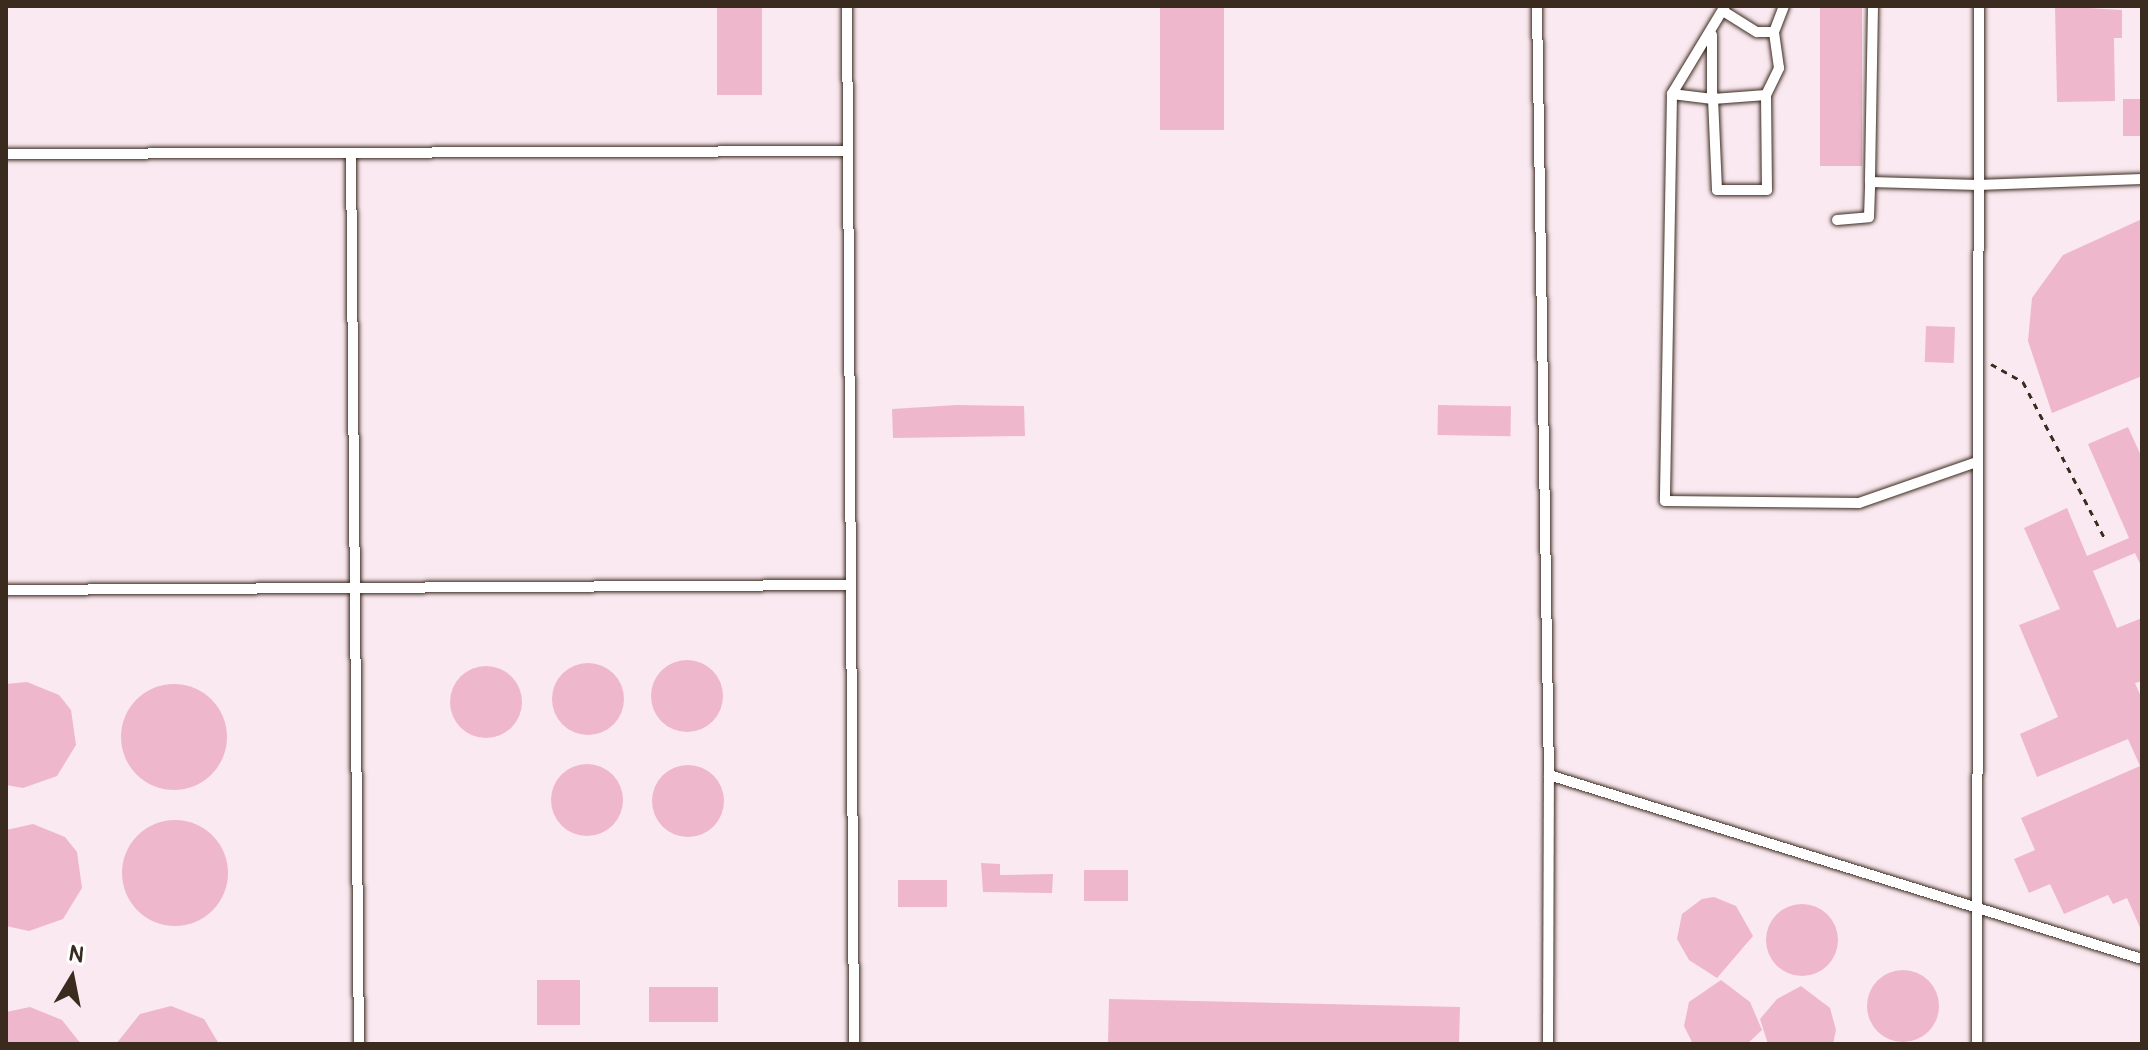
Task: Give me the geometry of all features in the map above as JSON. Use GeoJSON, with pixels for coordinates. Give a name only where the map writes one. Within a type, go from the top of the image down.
{"type":"FeatureCollection","features":[{"type":"Feature","properties":{"kind":"lane"},"geometry":{"type":"LineString","coordinates":[[847,6],[854,1044]]}},
{"type":"Feature","properties":{"kind":"lane"},"geometry":{"type":"LineString","coordinates":[[1537,6],[1549,775],[1548,1044]]}},
{"type":"Feature","properties":{"kind":"lane"},"geometry":{"type":"LineString","coordinates":[[1712,32],[1717,190],[1767,190],[1766,95],[1779,68],[1774,32],[1784,6]]}},
{"type":"Feature","properties":{"kind":"lane"},"geometry":{"type":"LineString","coordinates":[[1837,220],[1869,217],[1873,6]]}},
{"type":"Feature","properties":{"kind":"lane"},"geometry":{"type":"LineString","coordinates":[[1977,1044],[1979,6]]}},
{"type":"Feature","properties":{"kind":"lane"},"geometry":{"type":"LineString","coordinates":[[1774,32],[1757,32],[1724,8],[1672,94],[1665,501],[1859,503],[1977,462]]}},
{"type":"Feature","properties":{"kind":"lane"},"geometry":{"type":"LineString","coordinates":[[1672,94],[1713,99],[1766,95]]}},
{"type":"Feature","properties":{"kind":"lane"},"geometry":{"type":"LineString","coordinates":[[6,154],[848,151]]}},
{"type":"Feature","properties":{"kind":"lane"},"geometry":{"type":"LineString","coordinates":[[351,153],[359,588],[359,1044]]}},
{"type":"Feature","properties":{"kind":"lane"},"geometry":{"type":"LineString","coordinates":[[1870,182],[1978,185],[2142,179]]}},
{"type":"Feature","properties":{"kind":"lane"},"geometry":{"type":"LineString","coordinates":[[6,590],[851,585]]}},
{"type":"Feature","properties":{"kind":"lane"},"geometry":{"type":"LineString","coordinates":[[1549,775],[1975,910],[2142,959]]}},
{"type":"Feature","properties":{"kind":"path"},"geometry":{"type":"LineString","coordinates":[[1978,357],[2023,382],[2104,537]]}},
{"type":"Feature","properties":{"kind":"shaded area"},"geometry":{"type":"Polygon","coordinates":[[[6,6],[2142,6],[2142,1044],[6,1044],[6,6]]]}},
{"type":"Feature","properties":{"kind":"building"},"geometry":{"type":"Polygon","coordinates":[[[717,6],[762,6],[762,95],[717,95],[717,6]]]}},
{"type":"Feature","properties":{"kind":"building"},"geometry":{"type":"Polygon","coordinates":[[[1160,6],[1224,6],[1224,130],[1160,130],[1160,6]]]}},
{"type":"Feature","properties":{"kind":"building"},"geometry":{"type":"Polygon","coordinates":[[[1820,6],[1862,6],[1862,166],[1820,166],[1820,6]]]}},
{"type":"Feature","properties":{"kind":"building"},"geometry":{"type":"Polygon","coordinates":[[[2055,6],[2122,10],[2122,38],[2114,38],[2115,101],[2057,102],[2055,6]]]}},
{"type":"Feature","properties":{"kind":"building"},"geometry":{"type":"Polygon","coordinates":[[[2123,99],[2142,99],[2142,136],[2123,136],[2123,99]]]}},
{"type":"Feature","properties":{"kind":"building"},"geometry":{"type":"Polygon","coordinates":[[[2142,219],[2142,376],[2052,413],[2028,341],[2032,298],[2063,255],[2142,219]]]}},
{"type":"Feature","properties":{"kind":"building"},"geometry":{"type":"Polygon","coordinates":[[[1926,326],[1955,327],[1954,363],[1925,362],[1926,326]]]}},
{"type":"Feature","properties":{"kind":"building"},"geometry":{"type":"Polygon","coordinates":[[[957,405],[1024,406],[1025,436],[893,438],[892,409],[957,405]]]}},
{"type":"Feature","properties":{"kind":"building"},"geometry":{"type":"Polygon","coordinates":[[[1438,405],[1511,406],[1510,436],[1437,435],[1438,405]]]}},
{"type":"Feature","properties":{"kind":"building"},"geometry":{"type":"Polygon","coordinates":[[[2128,427],[2142,458],[2142,568],[2135,553],[2093,571],[2117,628],[2142,618],[2142,681],[2135,683],[2142,699],[2142,932],[2127,898],[2113,904],[2108,895],[2064,914],[2050,884],[2029,893],[2014,859],[2035,850],[2021,818],[2140,766],[2128,739],[2037,777],[2020,734],[2058,717],[2019,625],[2060,609],[2024,528],[2067,508],[2087,556],[2129,538],[2088,444],[2128,427]]]}},
{"type":"Feature","properties":{"kind":"building"},"geometry":{"type":"Polygon","coordinates":[[[687,660],[707,666],[717,676],[723,696],[717,716],[707,726],[687,732],[667,726],[657,716],[651,696],[657,676],[667,666],[687,660]]]}},
{"type":"Feature","properties":{"kind":"building"},"geometry":{"type":"Polygon","coordinates":[[[588,663],[608,669],[618,679],[624,699],[618,719],[608,729],[588,735],[568,729],[558,719],[552,699],[558,679],[568,669],[588,663]]]}},
{"type":"Feature","properties":{"kind":"building"},"geometry":{"type":"Polygon","coordinates":[[[486,666],[506,672],[516,682],[522,702],[516,722],[506,732],[486,738],[466,732],[456,722],[450,702],[456,682],[466,672],[486,666]]]}},
{"type":"Feature","properties":{"kind":"building"},"geometry":{"type":"Polygon","coordinates":[[[27,682],[59,695],[71,710],[76,745],[57,776],[23,788],[6,785],[6,684],[27,682]]]}},
{"type":"Feature","properties":{"kind":"building"},"geometry":{"type":"Polygon","coordinates":[[[174,684],[194,688],[211,700],[223,717],[227,737],[223,757],[211,774],[194,786],[174,790],[154,786],[137,774],[125,757],[121,737],[125,717],[137,700],[154,688],[174,684]]]}},
{"type":"Feature","properties":{"kind":"building"},"geometry":{"type":"Polygon","coordinates":[[[587,764],[607,770],[617,780],[623,800],[617,820],[607,830],[587,836],[567,830],[557,820],[551,800],[557,780],[567,770],[587,764]]]}},
{"type":"Feature","properties":{"kind":"building"},"geometry":{"type":"Polygon","coordinates":[[[688,765],[708,771],[718,781],[724,801],[718,821],[708,831],[688,837],[668,831],[658,821],[652,801],[658,781],[668,771],[688,765]]]}},
{"type":"Feature","properties":{"kind":"building"},"geometry":{"type":"Polygon","coordinates":[[[175,820],[195,824],[212,836],[224,853],[228,873],[224,893],[212,910],[195,922],[175,926],[155,922],[138,910],[126,893],[122,873],[126,853],[138,836],[155,824],[175,820]]]}},
{"type":"Feature","properties":{"kind":"building"},"geometry":{"type":"Polygon","coordinates":[[[33,824],[65,837],[77,852],[82,888],[63,919],[29,931],[6,926],[6,830],[33,824]]]}},
{"type":"Feature","properties":{"kind":"building"},"geometry":{"type":"Polygon","coordinates":[[[981,863],[1000,864],[1000,875],[1053,874],[1052,893],[983,892],[981,863]]]}},
{"type":"Feature","properties":{"kind":"building"},"geometry":{"type":"Polygon","coordinates":[[[1084,870],[1128,870],[1128,901],[1084,901],[1084,870]]]}},
{"type":"Feature","properties":{"kind":"building"},"geometry":{"type":"Polygon","coordinates":[[[898,880],[947,880],[947,907],[898,907],[898,880]]]}},
{"type":"Feature","properties":{"kind":"building"},"geometry":{"type":"Polygon","coordinates":[[[1714,897],[1736,906],[1753,936],[1717,978],[1689,960],[1677,939],[1682,914],[1702,899],[1714,897]]]}},
{"type":"Feature","properties":{"kind":"building"},"geometry":{"type":"Polygon","coordinates":[[[1802,904],[1822,910],[1832,920],[1838,940],[1832,960],[1822,970],[1802,976],[1782,970],[1772,960],[1766,940],[1772,920],[1782,910],[1802,904]]]}},
{"type":"Feature","properties":{"kind":"building"},"geometry":{"type":"Polygon","coordinates":[[[1903,970],[1923,976],[1933,986],[1939,1006],[1933,1026],[1923,1036],[1903,1042],[1883,1036],[1873,1026],[1867,1006],[1873,986],[1883,976],[1903,970]]]}},
{"type":"Feature","properties":{"kind":"building"},"geometry":{"type":"Polygon","coordinates":[[[537,980],[580,980],[580,1025],[537,1025],[537,980]]]}},
{"type":"Feature","properties":{"kind":"building"},"geometry":{"type":"Polygon","coordinates":[[[1721,980],[1750,1002],[1762,1030],[1747,1044],[1693,1044],[1684,1026],[1689,1002],[1721,980]]]}},
{"type":"Feature","properties":{"kind":"building"},"geometry":{"type":"Polygon","coordinates":[[[1801,986],[1830,1008],[1836,1030],[1833,1044],[1768,1044],[1760,1019],[1777,999],[1801,986]]]}},
{"type":"Feature","properties":{"kind":"building"},"geometry":{"type":"Polygon","coordinates":[[[649,987],[718,987],[718,1022],[649,1022],[649,987]]]}},
{"type":"Feature","properties":{"kind":"building"},"geometry":{"type":"Polygon","coordinates":[[[1109,999],[1460,1007],[1459,1044],[1108,1044],[1109,999]]]}},
{"type":"Feature","properties":{"kind":"building"},"geometry":{"type":"Polygon","coordinates":[[[171,1006],[204,1019],[219,1044],[116,1044],[140,1014],[171,1006]]]}},
{"type":"Feature","properties":{"kind":"building"},"geometry":{"type":"Polygon","coordinates":[[[30,1007],[62,1020],[81,1044],[6,1044],[6,1012],[30,1007]]]}}]}
